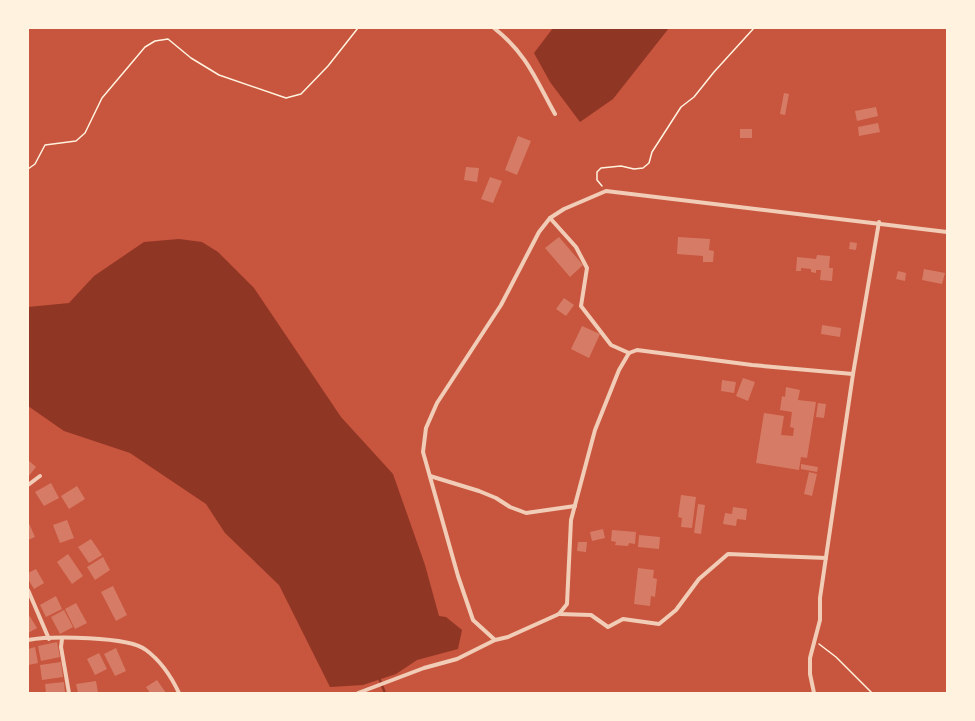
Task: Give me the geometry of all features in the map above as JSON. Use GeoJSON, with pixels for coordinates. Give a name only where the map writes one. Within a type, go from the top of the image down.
{"type":"FeatureCollection","features":[{"type":"Feature","properties":{"kind":"street"},"geometry":{"type":"LineString","coordinates":[[494,28],[507,38],[530,66],[555,114]]}},
{"type":"Feature","properties":{"kind":"street"},"geometry":{"type":"LineString","coordinates":[[495,640],[473,620],[458,576],[423,452],[426,428],[437,402],[501,305],[539,232],[550,218],[564,209],[606,191],[879,222],[947,232]]}},
{"type":"Feature","properties":{"kind":"street"},"geometry":{"type":"LineString","coordinates":[[550,218],[576,247],[587,268],[581,306],[611,345],[629,352],[637,350],[752,365],[854,374]]}},
{"type":"Feature","properties":{"kind":"street"},"geometry":{"type":"LineString","coordinates":[[814,693],[810,674],[810,658],[820,620],[820,598],[879,222]]}},
{"type":"Feature","properties":{"kind":"street"},"geometry":{"type":"LineString","coordinates":[[358,693],[424,668],[457,659],[495,640],[508,637],[559,614],[567,604],[571,520],[595,430],[619,370],[629,352]]}},
{"type":"Feature","properties":{"kind":"street"},"geometry":{"type":"LineString","coordinates":[[28,485],[40,476]]}},
{"type":"Feature","properties":{"kind":"street"},"geometry":{"type":"LineString","coordinates":[[430,476],[479,491],[496,498],[510,507],[526,513],[575,506]]}},
{"type":"Feature","properties":{"kind":"street"},"geometry":{"type":"LineString","coordinates":[[559,614],[591,616],[608,627],[623,619],[659,624],[676,610],[699,579],[728,554],[826,558]]}},
{"type":"Feature","properties":{"kind":"street"},"geometry":{"type":"LineString","coordinates":[[28,590],[49,639]]}},
{"type":"Feature","properties":{"kind":"street"},"geometry":{"type":"LineString","coordinates":[[28,640],[84,637],[104,639],[145,648],[169,673],[179,693]]}},
{"type":"Feature","properties":{"kind":"street"},"geometry":{"type":"LineString","coordinates":[[62,639],[61,647],[69,693]]}},
{"type":"Feature","properties":{"kind":"path"},"geometry":{"type":"LineString","coordinates":[[28,169],[35,164],[45,145],[76,141],[85,133],[102,98],[145,47],[155,41],[168,39],[191,58],[220,75],[286,98],[301,94],[328,66],[358,28]]}},
{"type":"Feature","properties":{"kind":"path"},"geometry":{"type":"LineString","coordinates":[[606,191],[597,180],[597,172],[601,168],[621,166],[634,169],[643,168],[649,163],[652,152],[681,107],[694,97],[714,72],[754,28]]}},
{"type":"Feature","properties":{"kind":"path"},"geometry":{"type":"LineString","coordinates":[[814,640],[836,657],[872,693]]}},
{"type":"Feature","properties":{"kind":"shaded area"},"geometry":{"type":"Polygon","coordinates":[[[553,28],[669,28],[613,99],[580,122],[550,82],[534,53],[553,28]]]}},
{"type":"Feature","properties":{"kind":"shaded area"},"geometry":{"type":"Polygon","coordinates":[[[179,239],[202,242],[218,252],[254,288],[341,417],[393,474],[425,565],[439,616],[446,617],[462,630],[458,649],[417,660],[396,674],[363,685],[330,687],[279,585],[225,533],[206,504],[130,453],[64,431],[28,406],[28,307],[69,303],[94,276],[144,242],[179,239]]]}},
{"type":"Feature","properties":{"kind":"building"},"geometry":{"type":"Polygon","coordinates":[[[784,93],[789,94],[785,115],[780,114],[784,93]]]}},
{"type":"Feature","properties":{"kind":"building"},"geometry":{"type":"Polygon","coordinates":[[[876,107],[878,116],[857,121],[855,111],[876,107]]]}},
{"type":"Feature","properties":{"kind":"building"},"geometry":{"type":"Polygon","coordinates":[[[878,123],[880,132],[859,136],[858,127],[878,123]]]}},
{"type":"Feature","properties":{"kind":"building"},"geometry":{"type":"Polygon","coordinates":[[[740,129],[752,129],[752,138],[740,138],[740,129]]]}},
{"type":"Feature","properties":{"kind":"building"},"geometry":{"type":"Polygon","coordinates":[[[518,136],[531,141],[517,175],[505,170],[518,136]]]}},
{"type":"Feature","properties":{"kind":"building"},"geometry":{"type":"Polygon","coordinates":[[[466,167],[479,168],[477,182],[464,180],[466,167]]]}},
{"type":"Feature","properties":{"kind":"building"},"geometry":{"type":"Polygon","coordinates":[[[490,177],[502,181],[493,203],[481,199],[490,177]]]}},
{"type":"Feature","properties":{"kind":"building"},"geometry":{"type":"Polygon","coordinates":[[[559,237],[583,265],[570,277],[545,248],[559,237]]]}},
{"type":"Feature","properties":{"kind":"building"},"geometry":{"type":"Polygon","coordinates":[[[678,237],[710,239],[709,250],[714,251],[713,262],[703,262],[703,256],[677,254],[678,237]]]}},
{"type":"Feature","properties":{"kind":"building"},"geometry":{"type":"Polygon","coordinates":[[[850,242],[857,243],[856,250],[849,249],[850,242]]]}},
{"type":"Feature","properties":{"kind":"building"},"geometry":{"type":"Polygon","coordinates":[[[817,255],[830,256],[829,268],[833,268],[832,281],[820,280],[821,270],[816,270],[816,273],[811,272],[811,269],[801,268],[801,271],[796,271],[797,257],[816,259],[817,255]]]}},
{"type":"Feature","properties":{"kind":"building"},"geometry":{"type":"Polygon","coordinates":[[[924,269],[945,273],[942,284],[922,280],[924,269]]]}},
{"type":"Feature","properties":{"kind":"building"},"geometry":{"type":"Polygon","coordinates":[[[898,271],[906,273],[905,281],[896,279],[898,271]]]}},
{"type":"Feature","properties":{"kind":"building"},"geometry":{"type":"Polygon","coordinates":[[[564,298],[574,305],[566,316],[556,309],[564,298]]]}},
{"type":"Feature","properties":{"kind":"building"},"geometry":{"type":"Polygon","coordinates":[[[822,325],[841,328],[840,337],[821,334],[822,325]]]}},
{"type":"Feature","properties":{"kind":"building"},"geometry":{"type":"Polygon","coordinates":[[[582,326],[600,334],[589,358],[571,349],[582,326]]]}},
{"type":"Feature","properties":{"kind":"building"},"geometry":{"type":"Polygon","coordinates":[[[743,378],[755,382],[748,401],[736,396],[743,378]]]}},
{"type":"Feature","properties":{"kind":"building"},"geometry":{"type":"Polygon","coordinates":[[[722,380],[736,382],[734,393],[721,391],[722,380]]]}},
{"type":"Feature","properties":{"kind":"building"},"geometry":{"type":"Polygon","coordinates":[[[786,387],[800,390],[798,400],[816,402],[807,458],[801,457],[799,470],[756,463],[764,413],[784,416],[781,435],[793,436],[794,428],[790,427],[792,412],[780,410],[782,396],[785,397],[786,387]]]}},
{"type":"Feature","properties":{"kind":"building"},"geometry":{"type":"Polygon","coordinates":[[[818,403],[826,404],[824,418],[816,417],[818,403]]]}},
{"type":"Feature","properties":{"kind":"building"},"geometry":{"type":"Polygon","coordinates":[[[28,460],[36,467],[28,477],[28,460]]]}},
{"type":"Feature","properties":{"kind":"building"},"geometry":{"type":"Polygon","coordinates":[[[801,464],[818,467],[817,472],[801,469],[801,464]]]}},
{"type":"Feature","properties":{"kind":"building"},"geometry":{"type":"Polygon","coordinates":[[[809,472],[817,474],[812,496],[804,494],[809,472]]]}},
{"type":"Feature","properties":{"kind":"building"},"geometry":{"type":"Polygon","coordinates":[[[51,483],[59,498],[44,506],[35,492],[51,483]]]}},
{"type":"Feature","properties":{"kind":"building"},"geometry":{"type":"Polygon","coordinates":[[[77,486],[85,499],[69,509],[61,496],[77,486]]]}},
{"type":"Feature","properties":{"kind":"building"},"geometry":{"type":"Polygon","coordinates":[[[681,495],[696,497],[692,528],[681,527],[682,518],[678,517],[681,495]]]}},
{"type":"Feature","properties":{"kind":"building"},"geometry":{"type":"Polygon","coordinates":[[[698,504],[705,505],[701,534],[694,533],[698,504]]]}},
{"type":"Feature","properties":{"kind":"building"},"geometry":{"type":"Polygon","coordinates":[[[733,507],[747,509],[746,520],[737,519],[736,526],[723,524],[725,513],[732,514],[733,507]]]}},
{"type":"Feature","properties":{"kind":"building"},"geometry":{"type":"Polygon","coordinates":[[[67,520],[74,538],[60,543],[53,525],[67,520]]]}},
{"type":"Feature","properties":{"kind":"building"},"geometry":{"type":"Polygon","coordinates":[[[28,521],[35,537],[28,540],[28,521]]]}},
{"type":"Feature","properties":{"kind":"building"},"geometry":{"type":"Polygon","coordinates":[[[603,529],[605,538],[592,541],[590,532],[603,529]]]}},
{"type":"Feature","properties":{"kind":"building"},"geometry":{"type":"Polygon","coordinates":[[[612,530],[636,532],[635,544],[629,543],[628,546],[615,545],[616,542],[611,541],[612,530]]]}},
{"type":"Feature","properties":{"kind":"building"},"geometry":{"type":"Polygon","coordinates":[[[639,535],[660,537],[659,549],[638,547],[639,535]]]}},
{"type":"Feature","properties":{"kind":"building"},"geometry":{"type":"Polygon","coordinates":[[[91,539],[102,555],[89,563],[78,547],[91,539]]]}},
{"type":"Feature","properties":{"kind":"building"},"geometry":{"type":"Polygon","coordinates":[[[578,542],[587,542],[586,552],[577,551],[578,542]]]}},
{"type":"Feature","properties":{"kind":"building"},"geometry":{"type":"Polygon","coordinates":[[[68,554],[83,576],[72,584],[57,562],[68,554]]]}},
{"type":"Feature","properties":{"kind":"building"},"geometry":{"type":"Polygon","coordinates":[[[103,557],[110,570],[95,580],[87,567],[103,557]]]}},
{"type":"Feature","properties":{"kind":"building"},"geometry":{"type":"Polygon","coordinates":[[[638,568],[654,570],[653,578],[657,579],[655,597],[651,596],[650,606],[634,604],[638,568]]]}},
{"type":"Feature","properties":{"kind":"building"},"geometry":{"type":"Polygon","coordinates":[[[36,569],[44,583],[34,589],[28,579],[28,573],[36,569]]]}},
{"type":"Feature","properties":{"kind":"building"},"geometry":{"type":"Polygon","coordinates":[[[113,586],[127,615],[116,621],[101,592],[113,586]]]}},
{"type":"Feature","properties":{"kind":"building"},"geometry":{"type":"Polygon","coordinates":[[[56,596],[62,609],[46,617],[40,605],[56,596]]]}},
{"type":"Feature","properties":{"kind":"building"},"geometry":{"type":"Polygon","coordinates":[[[76,603],[87,623],[75,629],[65,609],[76,603]]]}},
{"type":"Feature","properties":{"kind":"building"},"geometry":{"type":"Polygon","coordinates":[[[64,610],[73,627],[60,634],[51,617],[64,610]]]}},
{"type":"Feature","properties":{"kind":"building"},"geometry":{"type":"Polygon","coordinates":[[[29,615],[37,628],[28,633],[28,616],[29,615]]]}},
{"type":"Feature","properties":{"kind":"building"},"geometry":{"type":"Polygon","coordinates":[[[57,642],[60,657],[41,661],[38,646],[57,642]]]}},
{"type":"Feature","properties":{"kind":"building"},"geometry":{"type":"Polygon","coordinates":[[[35,647],[38,663],[28,665],[28,649],[35,647]]]}},
{"type":"Feature","properties":{"kind":"building"},"geometry":{"type":"Polygon","coordinates":[[[116,648],[126,671],[115,676],[104,654],[116,648]]]}},
{"type":"Feature","properties":{"kind":"building"},"geometry":{"type":"Polygon","coordinates":[[[99,653],[107,669],[95,675],[87,659],[99,653]]]}},
{"type":"Feature","properties":{"kind":"building"},"geometry":{"type":"Polygon","coordinates":[[[61,662],[63,677],[42,680],[40,665],[61,662]]]}},
{"type":"Feature","properties":{"kind":"building"},"geometry":{"type":"Polygon","coordinates":[[[157,680],[166,693],[150,693],[146,687],[157,680]]]}},
{"type":"Feature","properties":{"kind":"building"},"geometry":{"type":"Polygon","coordinates":[[[96,681],[98,693],[78,693],[76,684],[96,681]]]}},
{"type":"Feature","properties":{"kind":"building"},"geometry":{"type":"Polygon","coordinates":[[[64,682],[65,693],[46,693],[45,684],[64,682]]]}},
{"type":"Feature","properties":{"kind":"waterway"},"geometry":{"type":"LineString","coordinates":[[379,678],[385,693]]}}]}
